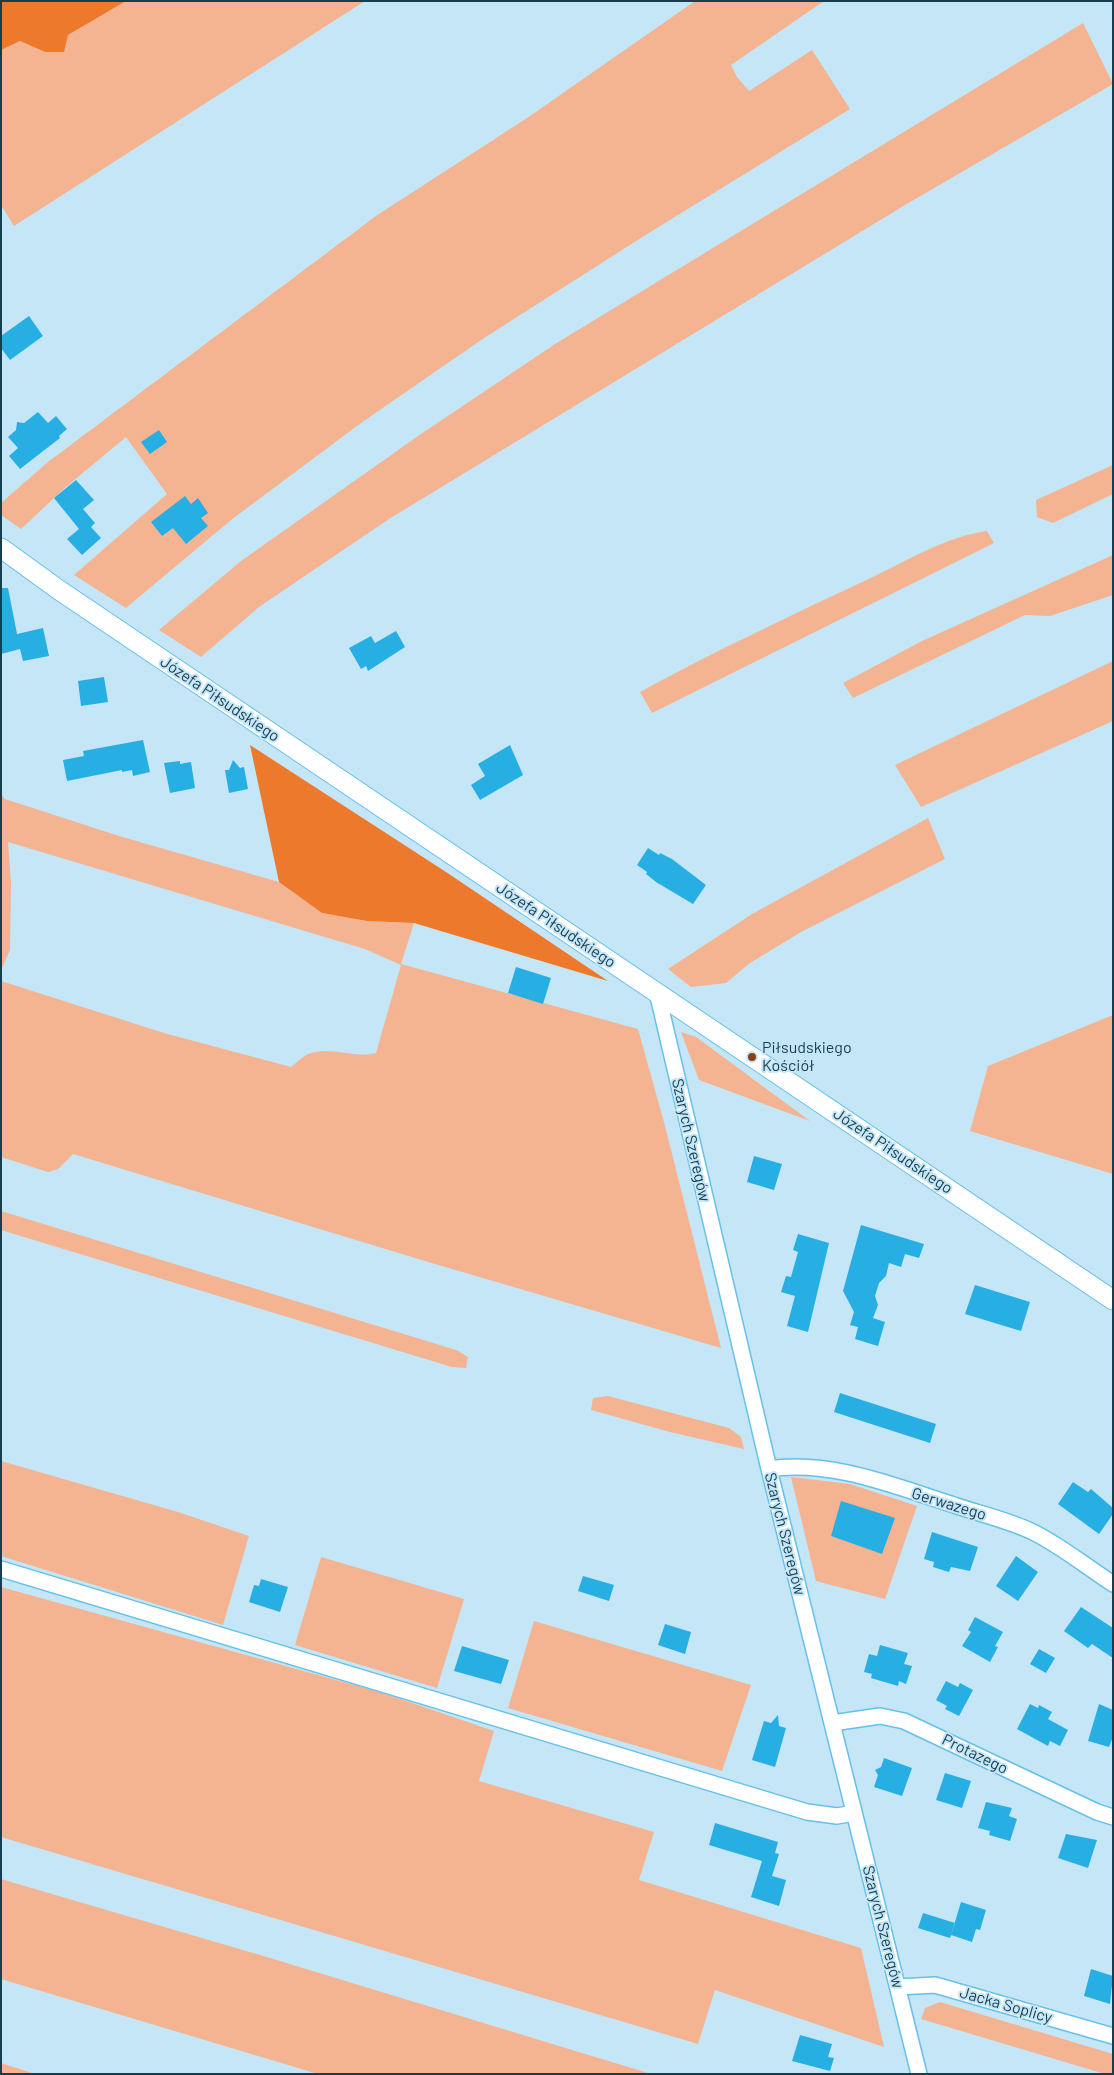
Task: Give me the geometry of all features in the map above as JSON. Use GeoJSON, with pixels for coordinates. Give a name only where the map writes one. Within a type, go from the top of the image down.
{"type":"FeatureCollection","features":[{"type":"Feature","properties":{"kind":"street","name":"Józefa Piłsudskiego"},"geometry":{"type":"LineString","coordinates":[[1,548],[59,590],[1113,1300]]}},
{"type":"Feature","properties":{"kind":"street","name":"Szarych Szeregów"},"geometry":{"type":"LineString","coordinates":[[657,992],[769,1469],[918,2074]]}},
{"type":"Feature","properties":{"kind":"street","name":"Gerwazego"},"geometry":{"type":"LineString","coordinates":[[769,1469],[798,1466],[845,1474],[890,1485],[1012,1524],[1048,1540],[1113,1584]]}},
{"type":"Feature","properties":{"kind":"street"},"geometry":{"type":"LineString","coordinates":[[1,1569],[807,1812],[837,1816],[854,1813]]}},
{"type":"Feature","properties":{"kind":"street","name":"Protazego"},"geometry":{"type":"LineString","coordinates":[[832,1723],[880,1716],[904,1721],[1096,1812],[1113,1817]]}},
{"type":"Feature","properties":{"kind":"street","name":"Jacka Soplicy"},"geometry":{"type":"LineString","coordinates":[[898,1987],[935,1985],[1113,2036]]}},
{"type":"Feature","properties":{"kind":"shaded area"},"geometry":{"type":"Polygon","coordinates":[[[1,1],[126,1],[68,35],[64,52],[45,52],[20,41],[1,50],[1,1]]]}},
{"type":"Feature","properties":{"kind":"shaded area"},"geometry":{"type":"Polygon","coordinates":[[[126,1],[365,1],[14,226],[1,205],[1,50],[20,41],[45,52],[68,35],[126,1]]]}},
{"type":"Feature","properties":{"kind":"shaded area"},"geometry":{"type":"Polygon","coordinates":[[[695,1],[824,1],[731,65],[737,77],[749,91],[812,50],[850,109],[644,236],[484,338],[361,423],[231,520],[126,608],[74,575],[167,494],[126,437],[67,486],[21,529],[1,515],[1,503],[48,462],[376,216],[530,116],[695,1]]]}},
{"type":"Feature","properties":{"kind":"shaded area"},"geometry":{"type":"Polygon","coordinates":[[[1083,23],[1113,84],[905,205],[389,519],[259,607],[201,657],[159,630],[241,561],[418,436],[555,344],[1083,23]]]}},
{"type":"Feature","properties":{"kind":"shaded area"},"geometry":{"type":"Polygon","coordinates":[[[1113,465],[1113,494],[1053,523],[1037,517],[1036,500],[1113,465]]]}},
{"type":"Feature","properties":{"kind":"shaded area"},"geometry":{"type":"Polygon","coordinates":[[[987,531],[994,543],[652,713],[640,692],[727,647],[930,549],[957,538],[987,531]]]}},
{"type":"Feature","properties":{"kind":"shaded area"},"geometry":{"type":"Polygon","coordinates":[[[1113,555],[1113,595],[1050,616],[1025,615],[853,698],[843,683],[922,641],[1113,555]]]}},
{"type":"Feature","properties":{"kind":"shaded area"},"geometry":{"type":"Polygon","coordinates":[[[1113,661],[1113,721],[921,807],[895,765],[1113,661]]]}},
{"type":"Feature","properties":{"kind":"shaded area"},"geometry":{"type":"Polygon","coordinates":[[[250,745],[446,872],[608,981],[414,923],[367,921],[322,913],[279,882],[250,745]]]}},
{"type":"Feature","properties":{"kind":"shaded area"},"geometry":{"type":"Polygon","coordinates":[[[1,794],[5,799],[119,836],[279,882],[322,913],[367,921],[414,923],[401,964],[638,1029],[665,1126],[721,1348],[425,1261],[73,1154],[58,1169],[48,1172],[1,1157],[1,981],[164,1033],[291,1067],[306,1055],[316,1052],[376,1053],[401,965],[365,949],[8,842],[11,883],[10,950],[1,970],[1,794]]]}},
{"type":"Feature","properties":{"kind":"shaded area"},"geometry":{"type":"Polygon","coordinates":[[[928,818],[945,859],[801,932],[750,963],[726,983],[691,987],[668,969],[752,914],[928,818]]]}},
{"type":"Feature","properties":{"kind":"shaded area"},"geometry":{"type":"Polygon","coordinates":[[[1113,1015],[1113,1174],[970,1131],[988,1066],[1113,1015]]]}},
{"type":"Feature","properties":{"kind":"shaded area"},"geometry":{"type":"Polygon","coordinates":[[[681,1032],[696,1037],[810,1121],[699,1080],[681,1032]]]}},
{"type":"Feature","properties":{"kind":"shaded area"},"geometry":{"type":"Polygon","coordinates":[[[1,1211],[456,1350],[468,1357],[466,1368],[452,1367],[1,1230],[1,1211]]]}},
{"type":"Feature","properties":{"kind":"shaded area"},"geometry":{"type":"Polygon","coordinates":[[[608,1396],[729,1428],[741,1437],[744,1449],[670,1432],[591,1410],[593,1398],[608,1396]]]}},
{"type":"Feature","properties":{"kind":"shaded area"},"geometry":{"type":"Polygon","coordinates":[[[1,1461],[178,1512],[249,1536],[223,1625],[1,1556],[1,1461]]]}},
{"type":"Feature","properties":{"kind":"shaded area"},"geometry":{"type":"Polygon","coordinates":[[[791,1477],[850,1484],[917,1506],[885,1599],[816,1581],[791,1477]]]}},
{"type":"Feature","properties":{"kind":"shaded area"},"geometry":{"type":"Polygon","coordinates":[[[321,1557],[464,1599],[437,1688],[295,1645],[321,1557]]]}},
{"type":"Feature","properties":{"kind":"shaded area"},"geometry":{"type":"Polygon","coordinates":[[[1,1587],[383,1693],[494,1731],[479,1781],[654,1832],[639,1880],[861,1948],[884,2047],[715,1990],[698,2044],[1,1837],[1,1587]]]}},
{"type":"Feature","properties":{"kind":"shaded area"},"geometry":{"type":"Polygon","coordinates":[[[534,1621],[751,1685],[722,1771],[508,1708],[534,1621]]]}},
{"type":"Feature","properties":{"kind":"shaded area"},"geometry":{"type":"Polygon","coordinates":[[[1,1879],[270,1958],[651,2074],[318,2074],[1,1979],[1,1879]]]}},
{"type":"Feature","properties":{"kind":"shaded area"},"geometry":{"type":"Polygon","coordinates":[[[940,2002],[1113,2054],[1113,2074],[1105,2074],[921,2019],[925,2008],[940,2002]]]}},
{"type":"Feature","properties":{"kind":"shaded area"},"geometry":{"type":"Polygon","coordinates":[[[1,2063],[35,2074],[1,2074],[1,2063]]]}},
{"type":"Feature","properties":{"kind":"building"},"geometry":{"type":"Polygon","coordinates":[[[29,316],[43,336],[10,360],[1,348],[1,336],[29,316]]]}},
{"type":"Feature","properties":{"kind":"building"},"geometry":{"type":"Polygon","coordinates":[[[38,412],[48,423],[56,416],[67,429],[59,436],[60,438],[20,469],[9,456],[18,448],[8,437],[16,430],[17,422],[24,423],[38,412]]]}},
{"type":"Feature","properties":{"kind":"building"},"geometry":{"type":"Polygon","coordinates":[[[159,430],[167,442],[150,454],[141,442],[159,430]]]}},
{"type":"Feature","properties":{"kind":"building"},"geometry":{"type":"Polygon","coordinates":[[[76,480],[94,500],[83,509],[95,523],[91,527],[101,538],[82,555],[67,539],[79,529],[54,498],[76,480]]]}},
{"type":"Feature","properties":{"kind":"building"},"geometry":{"type":"Polygon","coordinates":[[[185,496],[191,504],[198,498],[208,513],[201,518],[208,526],[186,544],[173,528],[162,536],[151,522],[185,496]]]}},
{"type":"Feature","properties":{"kind":"building"},"geometry":{"type":"Polygon","coordinates":[[[1,588],[8,588],[17,634],[43,628],[49,656],[23,661],[20,649],[1,654],[1,588]]]}},
{"type":"Feature","properties":{"kind":"building"},"geometry":{"type":"Polygon","coordinates":[[[396,631],[405,647],[368,671],[366,666],[361,669],[349,648],[371,636],[375,643],[396,631]]]}},
{"type":"Feature","properties":{"kind":"building"},"geometry":{"type":"Polygon","coordinates":[[[104,677],[108,702],[81,706],[78,681],[104,677]]]}},
{"type":"Feature","properties":{"kind":"building"},"geometry":{"type":"Polygon","coordinates":[[[143,740],[150,772],[133,776],[132,770],[122,772],[122,770],[67,781],[63,760],[84,756],[83,751],[143,740]]]}},
{"type":"Feature","properties":{"kind":"building"},"geometry":{"type":"Polygon","coordinates":[[[510,745],[523,775],[480,800],[471,785],[485,776],[478,764],[510,745]]]}},
{"type":"Feature","properties":{"kind":"building"},"geometry":{"type":"Polygon","coordinates":[[[233,760],[240,768],[244,767],[248,789],[229,793],[225,770],[229,770],[233,760]]]}},
{"type":"Feature","properties":{"kind":"building"},"geometry":{"type":"Polygon","coordinates":[[[180,761],[180,764],[191,762],[195,788],[170,793],[164,763],[180,761]]]}},
{"type":"Feature","properties":{"kind":"building"},"geometry":{"type":"Polygon","coordinates":[[[648,848],[659,855],[660,853],[672,859],[706,885],[693,904],[656,882],[637,865],[648,848]]]}},
{"type":"Feature","properties":{"kind":"building"},"geometry":{"type":"Polygon","coordinates":[[[516,967],[551,978],[543,1004],[508,993],[516,967]]]}},
{"type":"Feature","properties":{"kind":"building"},"geometry":{"type":"Polygon","coordinates":[[[754,1156],[782,1164],[774,1190],[747,1182],[754,1156]]]}},
{"type":"Feature","properties":{"kind":"building"},"geometry":{"type":"Polygon","coordinates":[[[861,1225],[924,1244],[919,1258],[905,1254],[901,1267],[889,1263],[886,1276],[879,1283],[875,1296],[878,1305],[873,1318],[885,1322],[878,1346],[855,1339],[858,1327],[850,1325],[854,1312],[843,1291],[861,1225]]]}},
{"type":"Feature","properties":{"kind":"building"},"geometry":{"type":"Polygon","coordinates":[[[798,1234],[829,1243],[808,1332],[787,1326],[795,1296],[781,1292],[786,1276],[791,1277],[798,1252],[793,1250],[798,1234]]]}},
{"type":"Feature","properties":{"kind":"building"},"geometry":{"type":"Polygon","coordinates":[[[975,1285],[1030,1302],[1021,1331],[965,1314],[975,1285]]]}},
{"type":"Feature","properties":{"kind":"building"},"geometry":{"type":"Polygon","coordinates":[[[840,1393],[936,1424],[930,1443],[834,1412],[840,1393]]]}},
{"type":"Feature","properties":{"kind":"building"},"geometry":{"type":"Polygon","coordinates":[[[1073,1482],[1088,1492],[1091,1489],[1113,1508],[1113,1514],[1099,1534],[1058,1504],[1073,1482]]]}},
{"type":"Feature","properties":{"kind":"building"},"geometry":{"type":"Polygon","coordinates":[[[841,1501],[895,1518],[882,1554],[831,1536],[841,1501]]]}},
{"type":"Feature","properties":{"kind":"building"},"geometry":{"type":"Polygon","coordinates":[[[932,1532],[978,1547],[970,1571],[951,1567],[949,1572],[933,1567],[934,1562],[924,1559],[932,1532]]]}},
{"type":"Feature","properties":{"kind":"building"},"geometry":{"type":"Polygon","coordinates":[[[1016,1556],[1038,1572],[1018,1601],[996,1586],[1016,1556]]]}},
{"type":"Feature","properties":{"kind":"building"},"geometry":{"type":"Polygon","coordinates":[[[583,1576],[614,1585],[609,1601],[578,1591],[583,1576]]]}},
{"type":"Feature","properties":{"kind":"building"},"geometry":{"type":"Polygon","coordinates":[[[261,1579],[288,1587],[280,1612],[249,1602],[254,1585],[259,1586],[261,1579]]]}},
{"type":"Feature","properties":{"kind":"building"},"geometry":{"type":"Polygon","coordinates":[[[1081,1607],[1113,1628],[1113,1658],[1092,1644],[1088,1648],[1064,1631],[1081,1607]]]}},
{"type":"Feature","properties":{"kind":"building"},"geometry":{"type":"Polygon","coordinates":[[[975,1617],[1003,1632],[995,1646],[998,1647],[990,1662],[962,1646],[971,1632],[968,1630],[975,1617]]]}},
{"type":"Feature","properties":{"kind":"building"},"geometry":{"type":"Polygon","coordinates":[[[665,1624],[691,1632],[685,1654],[658,1645],[665,1624]]]}},
{"type":"Feature","properties":{"kind":"building"},"geometry":{"type":"Polygon","coordinates":[[[880,1645],[908,1653],[904,1664],[912,1666],[906,1684],[899,1681],[898,1686],[871,1678],[872,1674],[864,1672],[869,1654],[877,1656],[880,1645]]]}},
{"type":"Feature","properties":{"kind":"building"},"geometry":{"type":"Polygon","coordinates":[[[462,1646],[509,1660],[501,1684],[454,1671],[462,1646]]]}},
{"type":"Feature","properties":{"kind":"building"},"geometry":{"type":"Polygon","coordinates":[[[1039,1649],[1055,1658],[1046,1673],[1030,1664],[1039,1649]]]}},
{"type":"Feature","properties":{"kind":"building"},"geometry":{"type":"Polygon","coordinates":[[[946,1681],[958,1687],[960,1683],[973,1690],[959,1716],[945,1709],[947,1706],[936,1700],[946,1681]]]}},
{"type":"Feature","properties":{"kind":"building"},"geometry":{"type":"Polygon","coordinates":[[[1030,1704],[1038,1708],[1039,1705],[1052,1712],[1048,1719],[1068,1730],[1060,1746],[1050,1741],[1048,1746],[1017,1729],[1030,1704]]]}},
{"type":"Feature","properties":{"kind":"building"},"geometry":{"type":"Polygon","coordinates":[[[1099,1704],[1113,1710],[1113,1737],[1109,1747],[1088,1741],[1099,1704]]]}},
{"type":"Feature","properties":{"kind":"building"},"geometry":{"type":"Polygon","coordinates":[[[778,1715],[779,1726],[786,1728],[775,1767],[752,1760],[764,1721],[771,1723],[778,1715]]]}},
{"type":"Feature","properties":{"kind":"building"},"geometry":{"type":"Polygon","coordinates":[[[884,1758],[912,1768],[902,1796],[874,1787],[878,1775],[875,1770],[881,1767],[884,1758]]]}},
{"type":"Feature","properties":{"kind":"building"},"geometry":{"type":"Polygon","coordinates":[[[945,1773],[971,1781],[962,1808],[936,1800],[945,1773]]]}},
{"type":"Feature","properties":{"kind":"building"},"geometry":{"type":"Polygon","coordinates":[[[986,1802],[1012,1808],[1009,1816],[1017,1819],[1010,1841],[989,1835],[990,1831],[978,1828],[986,1802]]]}},
{"type":"Feature","properties":{"kind":"building"},"geometry":{"type":"Polygon","coordinates":[[[715,1823],[778,1842],[775,1853],[779,1854],[772,1876],[786,1880],[779,1906],[751,1897],[762,1861],[709,1845],[715,1823]]]}},
{"type":"Feature","properties":{"kind":"building"},"geometry":{"type":"Polygon","coordinates":[[[1066,1834],[1097,1840],[1088,1868],[1058,1858],[1066,1834]]]}},
{"type":"Feature","properties":{"kind":"building"},"geometry":{"type":"Polygon","coordinates":[[[961,1902],[986,1910],[980,1930],[976,1929],[972,1942],[951,1935],[961,1902]]]}},
{"type":"Feature","properties":{"kind":"building"},"geometry":{"type":"Polygon","coordinates":[[[923,1913],[955,1923],[950,1938],[918,1928],[923,1913]]]}},
{"type":"Feature","properties":{"kind":"building"},"geometry":{"type":"Polygon","coordinates":[[[1091,1969],[1113,1976],[1110,2004],[1084,1996],[1091,1969]]]}},
{"type":"Feature","properties":{"kind":"building"},"geometry":{"type":"Polygon","coordinates":[[[800,2035],[832,2044],[828,2057],[834,2058],[830,2071],[792,2061],[800,2035]]]}},
{"type":"Feature","properties":{"kind":"place","name":"Piłsudskiego Kościół"},"geometry":{"type":"Point","coordinates":[752,1057]}}]}
